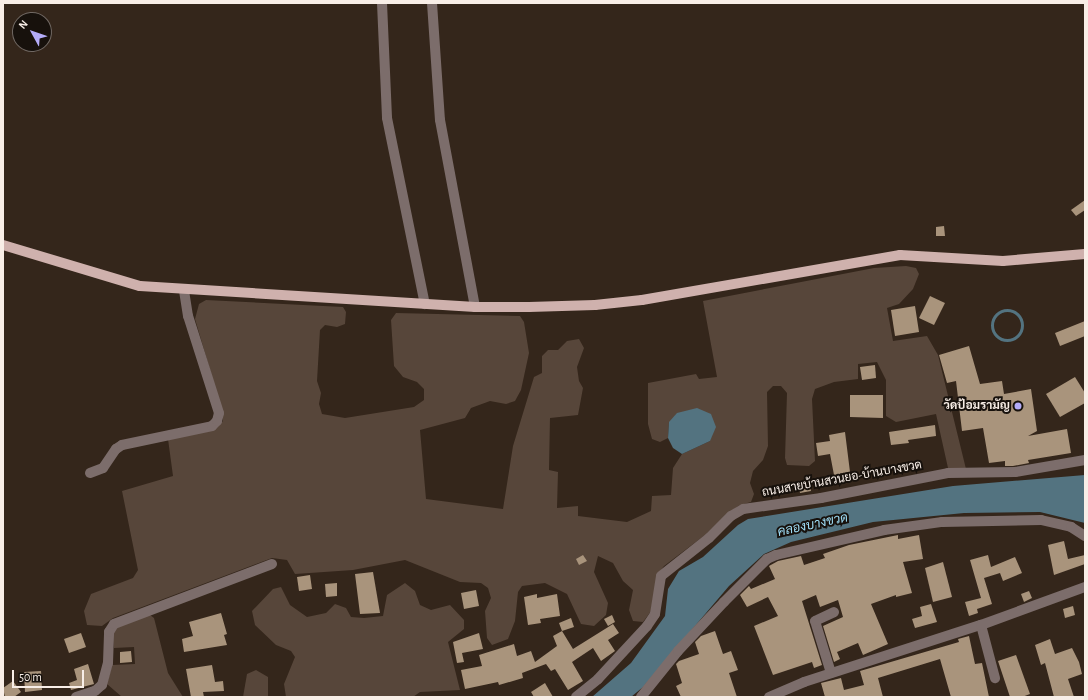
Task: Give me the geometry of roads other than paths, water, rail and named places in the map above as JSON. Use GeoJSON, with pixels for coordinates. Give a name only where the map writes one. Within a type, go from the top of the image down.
{"type":"FeatureCollection","features":[{"type":"Feature","properties":{"kind":"main road"},"geometry":{"type":"LineString","coordinates":[[3,245],[102,276],[140,286],[184,290],[475,307],[595,305],[626,302],[900,255],[1003,261],[1085,254]]}},
{"type":"Feature","properties":{"kind":"street"},"geometry":{"type":"LineString","coordinates":[[382,3],[387,118],[425,304]]}},
{"type":"Feature","properties":{"kind":"street"},"geometry":{"type":"LineString","coordinates":[[432,3],[440,120],[475,307]]}},
{"type":"Feature","properties":{"kind":"street"},"geometry":{"type":"LineString","coordinates":[[90,473],[103,468],[116,449],[122,445],[212,426],[217,422],[219,413],[188,316],[184,290]]}},
{"type":"Feature","properties":{"kind":"street","name":"ถนนสายบ้านสวนยอ-บ้านบางขวด"},"geometry":{"type":"LineString","coordinates":[[576,697],[598,679],[648,626],[655,614],[661,576],[709,538],[731,516],[743,509],[821,498],[948,474],[1015,472],[1085,460]]}},
{"type":"Feature","properties":{"kind":"street"},"geometry":{"type":"LineString","coordinates":[[642,697],[678,651],[724,602],[767,559],[776,555],[861,534],[942,522],[1041,520],[1072,527],[1085,536]]}},
{"type":"Feature","properties":{"kind":"street"},"geometry":{"type":"LineString","coordinates":[[76,697],[95,691],[102,685],[108,663],[109,632],[114,624],[272,564]]}},
{"type":"Feature","properties":{"kind":"street"},"geometry":{"type":"LineString","coordinates":[[769,697],[831,673],[981,625],[1085,587]]}},
{"type":"Feature","properties":{"kind":"street"},"geometry":{"type":"LineString","coordinates":[[831,673],[815,621],[834,612]]}},
{"type":"Feature","properties":{"kind":"street"},"geometry":{"type":"LineString","coordinates":[[981,625],[995,678]]}},
{"type":"Feature","properties":{"kind":"water"},"geometry":{"type":"Polygon","coordinates":[[[697,408],[711,414],[716,427],[710,441],[682,454],[673,448],[668,438],[669,422],[677,413],[697,408]]]}},
{"type":"Feature","properties":{"kind":"water","name":"คลองบางขวด"},"geometry":{"type":"Polygon","coordinates":[[[1085,475],[1085,523],[1040,512],[964,513],[873,522],[791,542],[764,554],[729,586],[643,687],[631,697],[592,697],[631,663],[665,616],[668,589],[679,571],[703,557],[738,525],[748,519],[953,486],[1085,475]]]}},
{"type":"Feature","properties":{"kind":"waterway"},"geometry":{"type":"LineString","coordinates":[[1007,310],[1013,311],[1021,319],[1022,325],[1021,331],[1013,339],[1007,340],[1001,339],[993,331],[992,325],[993,319],[1001,311],[1007,310]]}},
{"type":"Feature","properties":{"kind":"place","name":"วัดป้อมรามัญ"},"geometry":{"type":"Point","coordinates":[1018,406]}}]}
